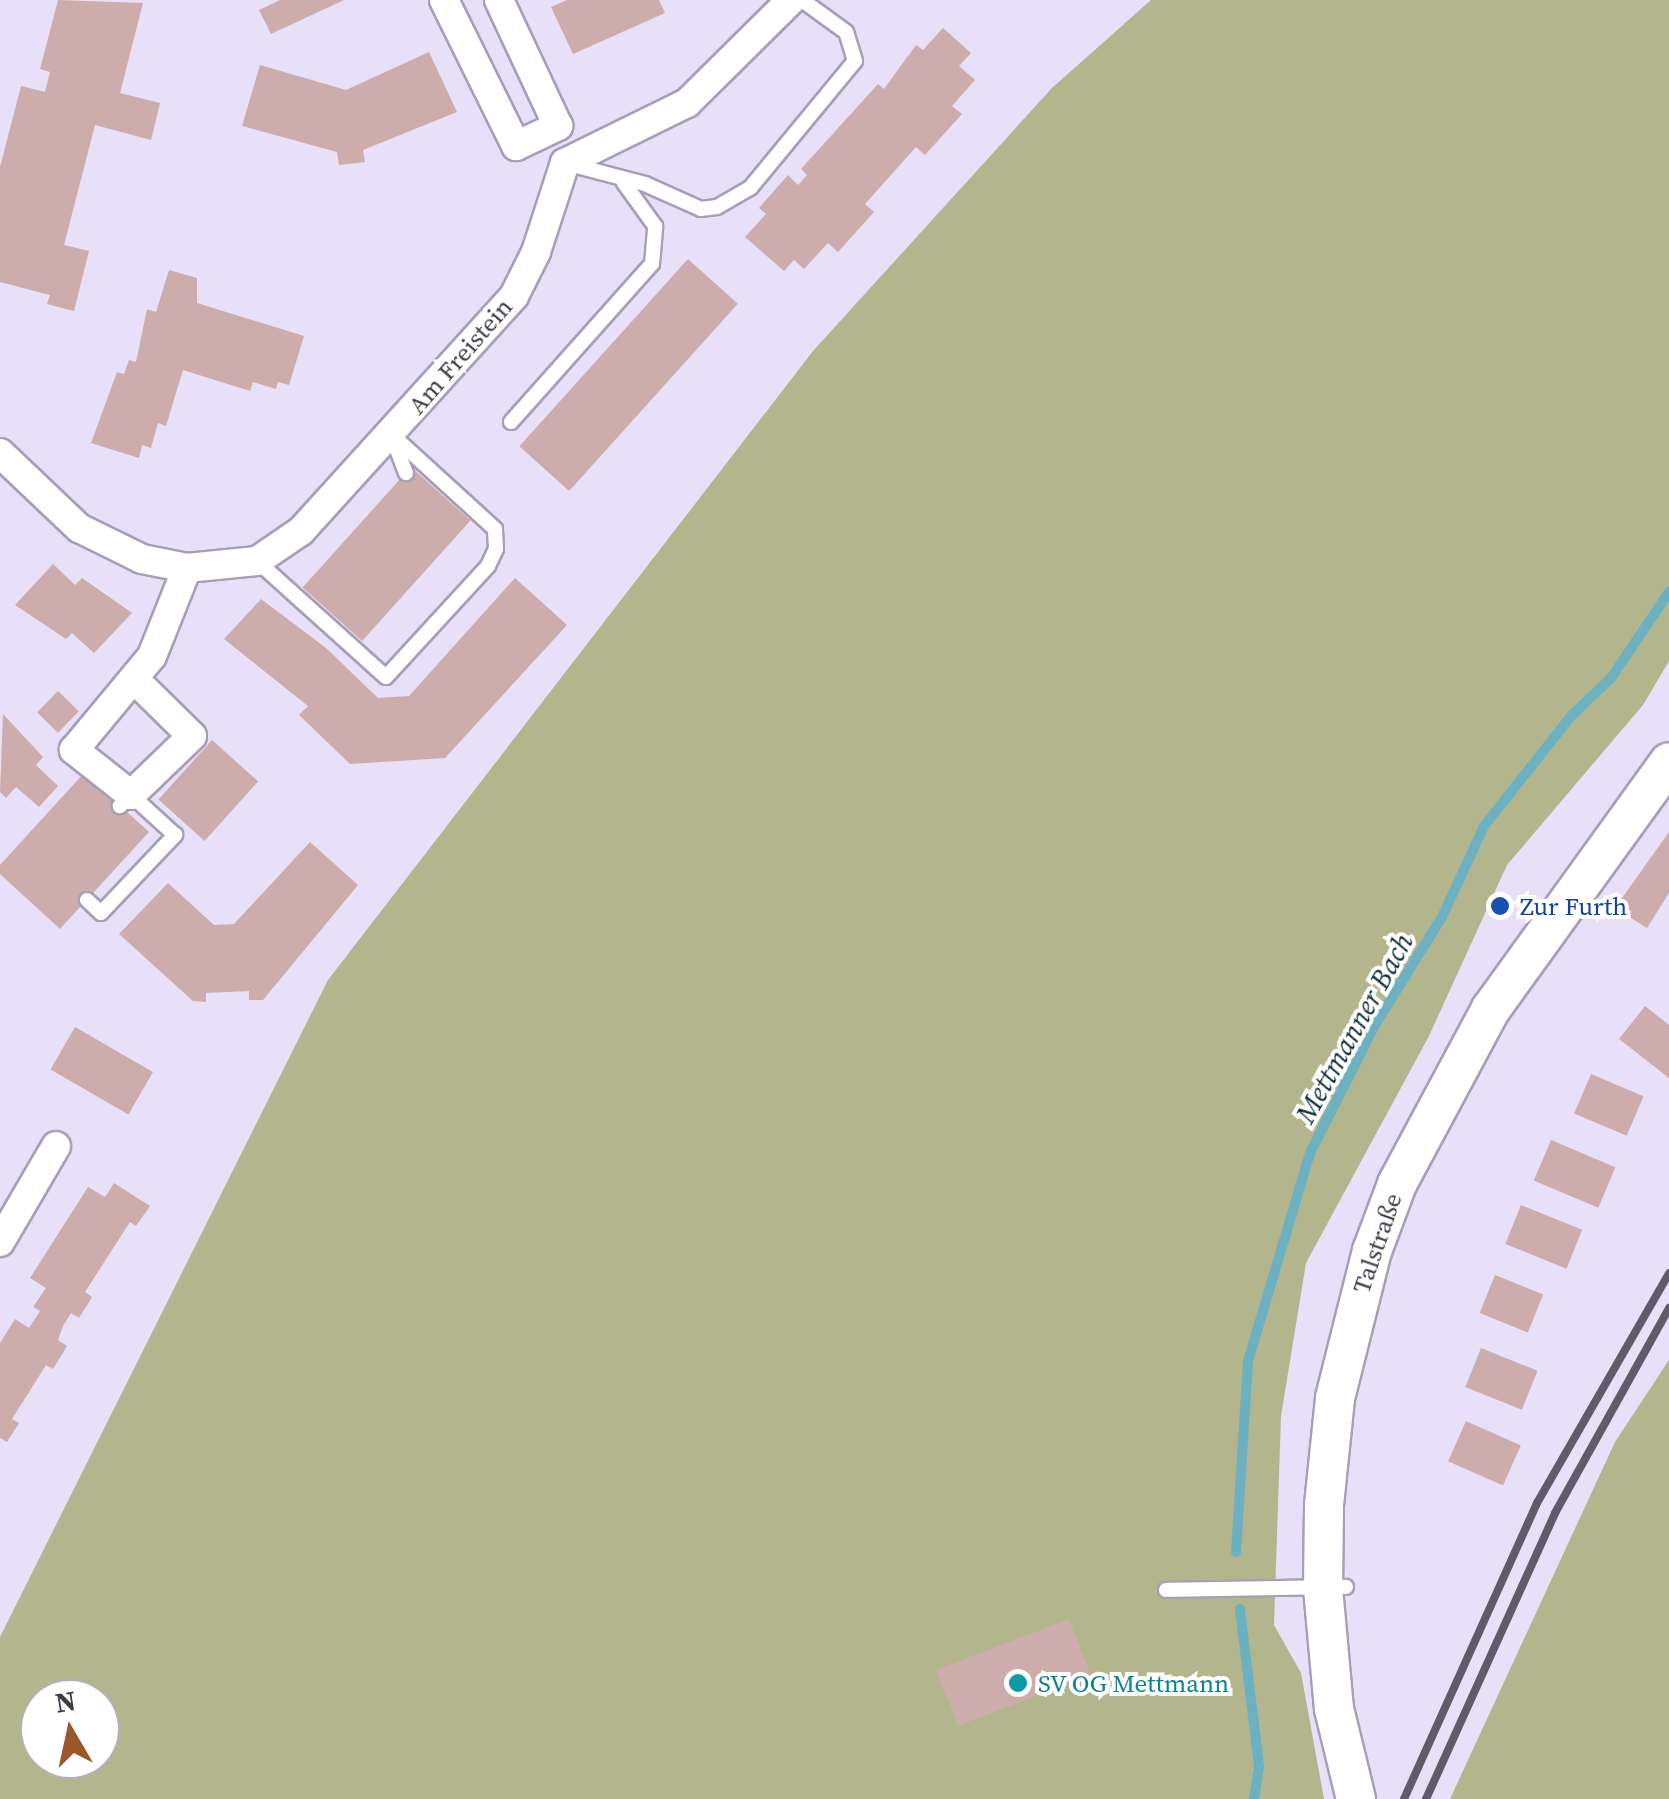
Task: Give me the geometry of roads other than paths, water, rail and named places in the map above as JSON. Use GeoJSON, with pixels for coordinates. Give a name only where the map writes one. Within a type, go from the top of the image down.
{"type":"FeatureCollection","features":[{"type":"Feature","properties":{"kind":"main road","name":"Talstraße"},"geometry":{"type":"LineString","coordinates":[[1356,1799],[1334,1709],[1335,1398],[1372,1251],[1397,1184],[1490,1009],[1669,762]]}},
{"type":"Feature","properties":{"kind":"street"},"geometry":{"type":"LineString","coordinates":[[444,0],[516,146],[558,126],[499,0]]}},
{"type":"Feature","properties":{"kind":"street"},"geometry":{"type":"LineString","coordinates":[[542,134],[565,164],[686,103],[791,0]]}},
{"type":"Feature","properties":{"kind":"street","name":"Am Freistein"},"geometry":{"type":"LineString","coordinates":[[0,453],[79,528],[142,560],[187,568],[257,560],[301,532],[514,296],[565,164]]}},
{"type":"Feature","properties":{"kind":"street"},"geometry":{"type":"LineString","coordinates":[[134,678],[192,736],[126,801],[74,750],[152,656],[187,568]]}},
{"type":"Feature","properties":{"kind":"street"},"geometry":{"type":"LineString","coordinates":[[0,1242],[56,1146]]}},
{"type":"Feature","properties":{"kind":"lane"},"geometry":{"type":"LineString","coordinates":[[565,164],[624,183],[646,184],[701,209],[717,207],[751,187],[855,61],[846,32],[802,0]]}},
{"type":"Feature","properties":{"kind":"lane"},"geometry":{"type":"LineString","coordinates":[[511,422],[652,264],[654,226],[624,183]]}},
{"type":"Feature","properties":{"kind":"lane","name":"Am Freistein"},"geometry":{"type":"LineString","coordinates":[[391,434],[406,472]]}},
{"type":"Feature","properties":{"kind":"lane","name":"Am Freistein"},"geometry":{"type":"LineString","coordinates":[[257,560],[386,677],[488,566],[496,549],[495,528],[391,434]]}},
{"type":"Feature","properties":{"kind":"lane"},"geometry":{"type":"LineString","coordinates":[[87,900],[101,913],[175,835],[126,801]]}},
{"type":"Feature","properties":{"kind":"lane"},"geometry":{"type":"LineString","coordinates":[[1166,1590],[1335,1588]]}},
{"type":"Feature","properties":{"kind":"waterway","name":"Mettmanner Bach"},"geometry":{"type":"LineString","coordinates":[[1236,1552],[1248,1361],[1310,1153],[1375,1025],[1442,917],[1484,826],[1572,715],[1611,678],[1669,592]]}},
{"type":"Feature","properties":{"kind":"waterway","name":"Mettmanner Bach"},"geometry":{"type":"LineString","coordinates":[[1240,1609],[1259,1767],[1254,1799]]}},
{"type":"Feature","properties":{"kind":"railway"},"geometry":{"type":"LineString","coordinates":[[1404,1799],[1537,1503],[1669,1273]]}},
{"type":"Feature","properties":{"kind":"railway"},"geometry":{"type":"LineString","coordinates":[[1426,1799],[1555,1513],[1669,1308]]}},
{"type":"Feature","properties":{"kind":"place","name":"Zur Furth"},"geometry":{"type":"Point","coordinates":[1500,906]}},
{"type":"Feature","properties":{"kind":"place","name":"SV OG Mettmann"},"geometry":{"type":"Point","coordinates":[1018,1683]}}]}
